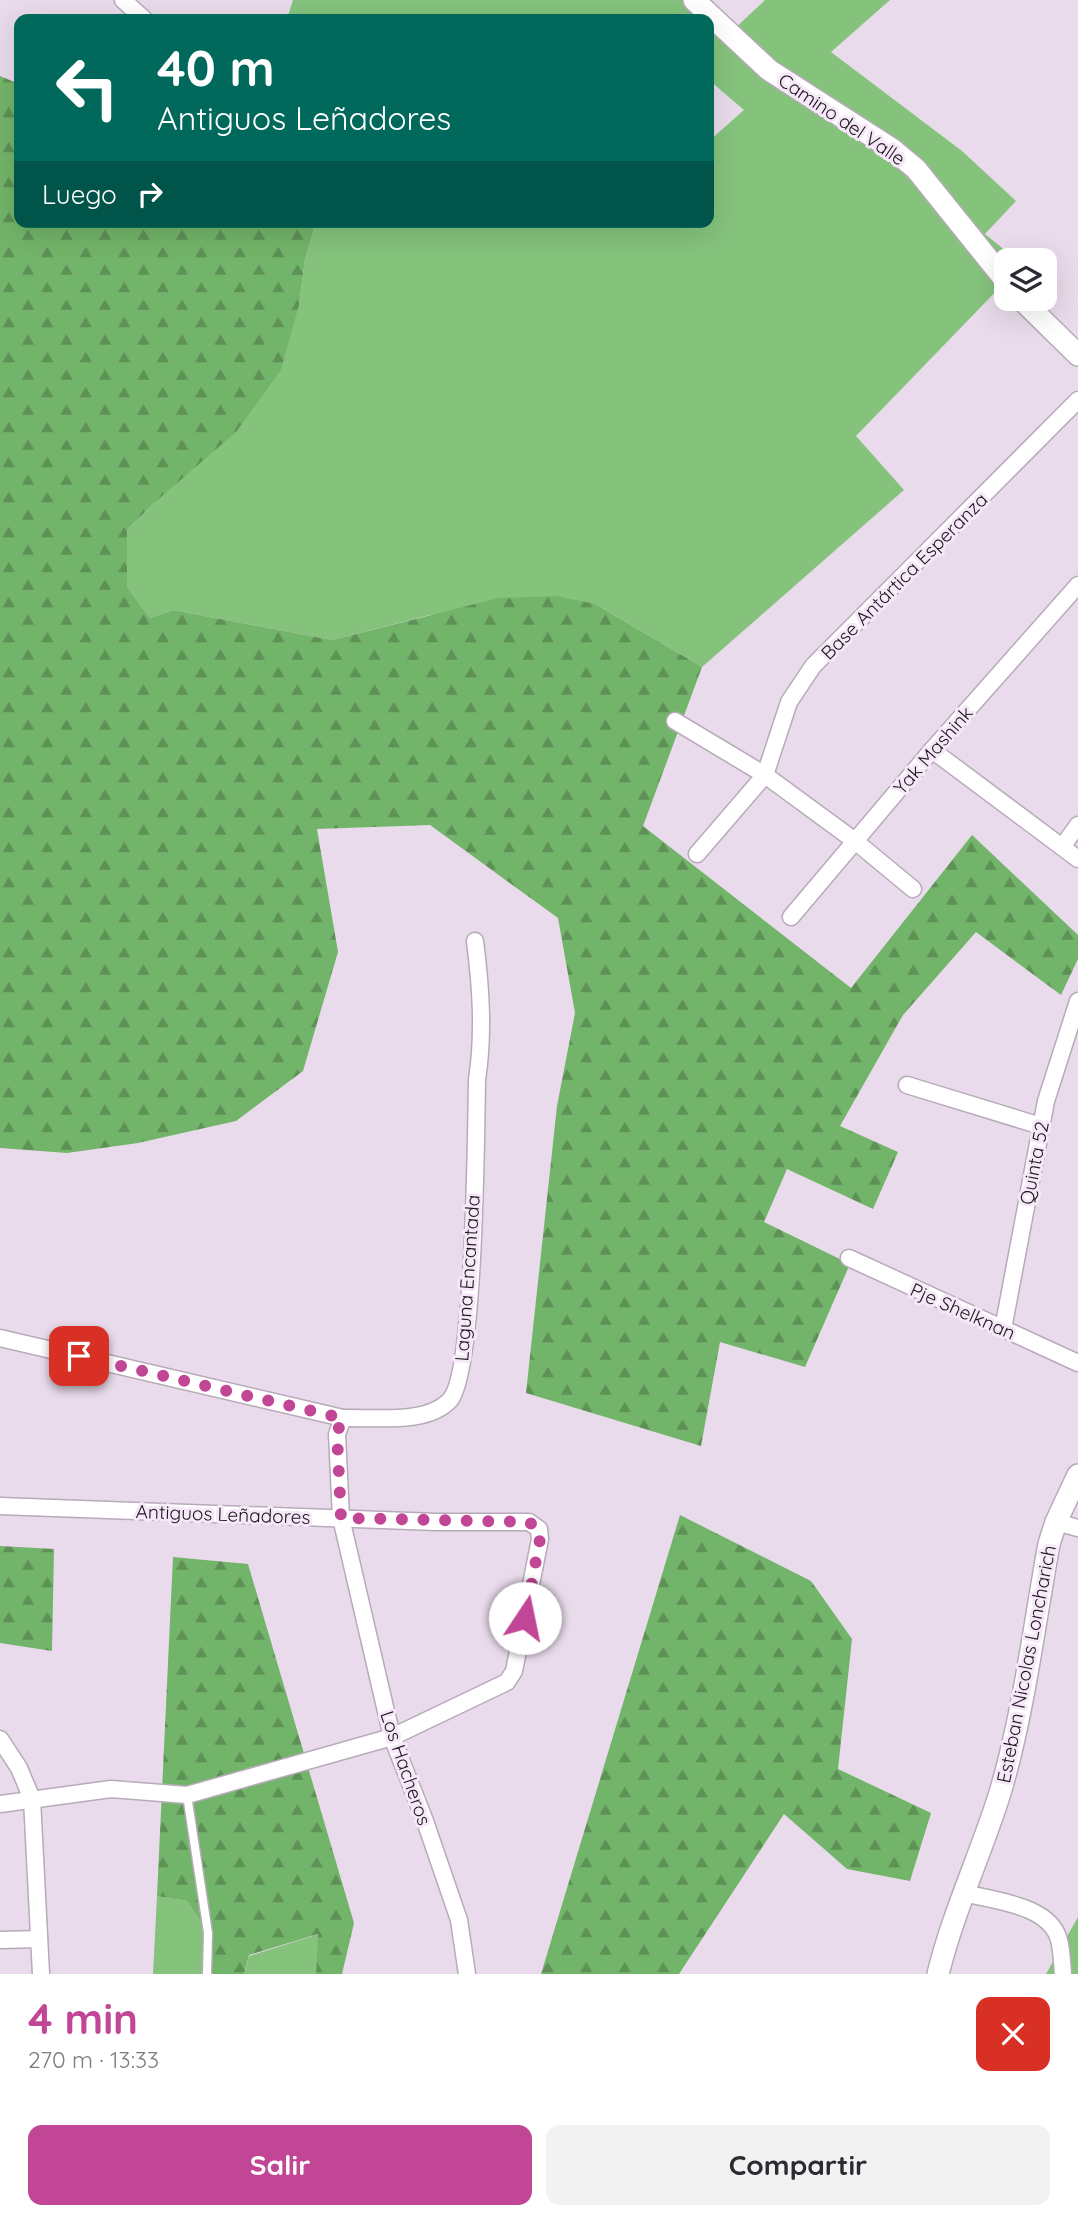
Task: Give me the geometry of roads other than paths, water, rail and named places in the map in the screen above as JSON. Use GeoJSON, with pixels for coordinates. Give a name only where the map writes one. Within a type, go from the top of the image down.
{"type":"FeatureCollection","features":[{"type":"Feature","properties":{"kind":"street"},"geometry":{"type":"LineString","coordinates":[[123,0],[138,14]]}},
{"type":"Feature","properties":{"kind":"street","name":"Camino del Valle"},"geometry":{"type":"LineString","coordinates":[[694,0],[709,14]]}},
{"type":"Feature","properties":{"kind":"street","name":"Camino del Valle"},"geometry":{"type":"LineString","coordinates":[[714,19],[769,70],[892,149],[916,169],[994,266]]}},
{"type":"Feature","properties":{"kind":"street"},"geometry":{"type":"LineString","coordinates":[[1033,311],[1078,355]]}},
{"type":"Feature","properties":{"kind":"street","name":"Base Antártica Esperanza"},"geometry":{"type":"LineString","coordinates":[[765,775],[789,702],[813,666],[1078,400]]}},
{"type":"Feature","properties":{"kind":"street","name":"Yak Mashink"},"geometry":{"type":"LineString","coordinates":[[790,917],[932,750],[1078,585]]}},
{"type":"Feature","properties":{"kind":"street"},"geometry":{"type":"LineString","coordinates":[[675,721],[765,775],[855,841],[913,889]]}},
{"type":"Feature","properties":{"kind":"street"},"geometry":{"type":"LineString","coordinates":[[932,750],[1078,859]]}},
{"type":"Feature","properties":{"kind":"street"},"geometry":{"type":"LineString","coordinates":[[697,854],[765,775]]}},
{"type":"Feature","properties":{"kind":"street"},"geometry":{"type":"LineString","coordinates":[[1062,847],[1078,825]]}},
{"type":"Feature","properties":{"kind":"street","name":"Laguna Encantada"},"geometry":{"type":"LineString","coordinates":[[0,1338],[342,1418],[416,1417],[435,1412],[452,1398],[461,1370],[470,1290],[477,1080],[481,1052],[481,991],[475,941]]}},
{"type":"Feature","properties":{"kind":"street","name":"Quinta 52"},"geometry":{"type":"LineString","coordinates":[[1003,1329],[1046,1101],[1078,1001]]}},
{"type":"Feature","properties":{"kind":"street"},"geometry":{"type":"LineString","coordinates":[[906,1085],[1041,1126]]}},
{"type":"Feature","properties":{"kind":"street","name":"Pje Shelknan"},"geometry":{"type":"LineString","coordinates":[[849,1258],[1078,1363]]}},
{"type":"Feature","properties":{"kind":"street"},"geometry":{"type":"LineString","coordinates":[[341,1518],[337,1434],[342,1418]]}},
{"type":"Feature","properties":{"kind":"street","name":"Esteban Nicolas Loncharich"},"geometry":{"type":"LineString","coordinates":[[938,1974],[946,1943],[999,1795],[1014,1737],[1049,1544],[1078,1475]]}},
{"type":"Feature","properties":{"kind":"street","name":"Antiguos Leñadores"},"geometry":{"type":"LineString","coordinates":[[0,1506],[529,1522],[539,1530],[540,1539],[514,1671],[507,1682],[391,1737]]}},
{"type":"Feature","properties":{"kind":"street","name":"Los Hacheros"},"geometry":{"type":"LineString","coordinates":[[341,1518],[391,1737],[425,1821],[459,1920],[467,1974]]}},
{"type":"Feature","properties":{"kind":"street"},"geometry":{"type":"LineString","coordinates":[[1056,1522],[1078,1528]]}},
{"type":"Feature","properties":{"kind":"street"},"geometry":{"type":"LineString","coordinates":[[0,1804],[111,1788],[187,1795],[391,1737]]}},
{"type":"Feature","properties":{"kind":"street"},"geometry":{"type":"LineString","coordinates":[[0,1739],[19,1768],[32,1799],[41,1974]]}},
{"type":"Feature","properties":{"kind":"street"},"geometry":{"type":"LineString","coordinates":[[964,1894],[1037,1912],[1049,1922],[1059,1939],[1063,1974]]}},
{"type":"Feature","properties":{"kind":"street"},"geometry":{"type":"LineString","coordinates":[[0,1940],[39,1938]]}},
{"type":"Feature","properties":{"kind":"lane"},"geometry":{"type":"LineString","coordinates":[[187,1795],[208,1933],[207,1974]]}}]}
